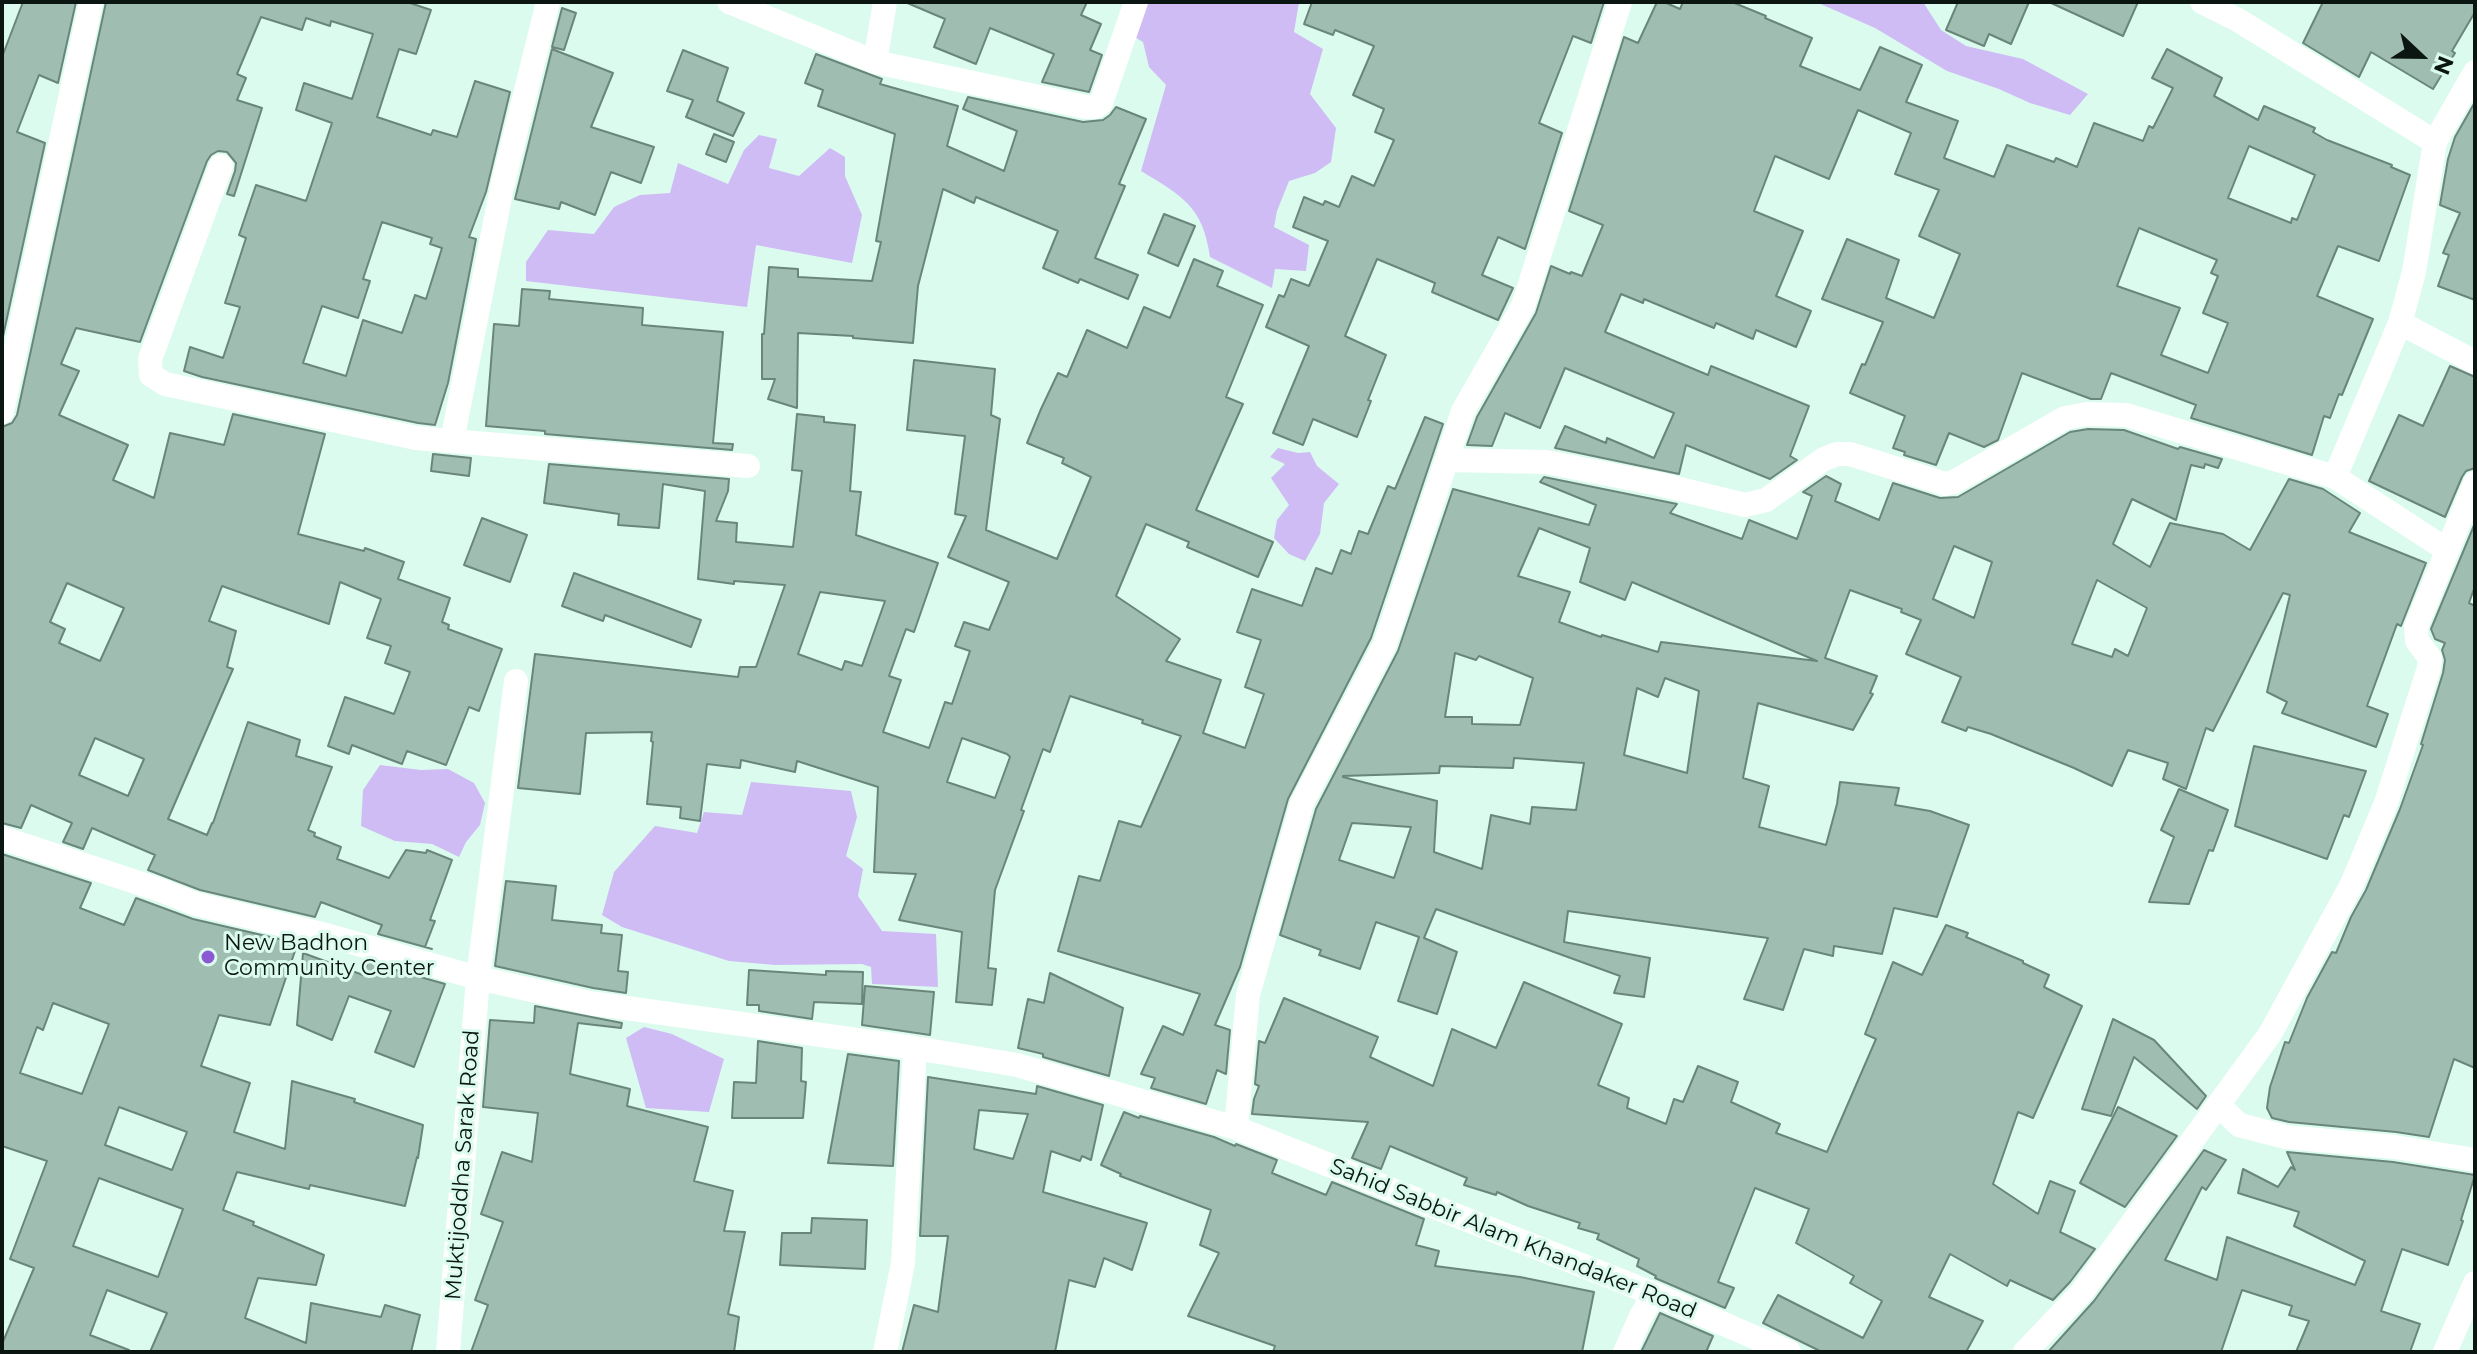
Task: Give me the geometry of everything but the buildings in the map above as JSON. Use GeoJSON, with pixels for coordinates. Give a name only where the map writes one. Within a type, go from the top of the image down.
{"type":"FeatureCollection","features":[{"type":"Feature","properties":{"kind":"street"},"geometry":{"type":"LineString","coordinates":[[2,412],[91,2]]}},
{"type":"Feature","properties":{"kind":"street"},"geometry":{"type":"LineString","coordinates":[[452,441],[502,187],[548,2]]}},
{"type":"Feature","properties":{"kind":"street"},"geometry":{"type":"LineString","coordinates":[[729,2],[875,62],[1095,107],[1101,103],[1136,2]]}},
{"type":"Feature","properties":{"kind":"street"},"geometry":{"type":"LineString","coordinates":[[875,62],[885,2]]}},
{"type":"Feature","properties":{"kind":"street"},"geometry":{"type":"LineString","coordinates":[[1236,1128],[1248,995],[1302,803],[1385,644],[1463,411],[1523,306],[1620,2]]}},
{"type":"Feature","properties":{"kind":"street"},"geometry":{"type":"LineString","coordinates":[[2202,2],[2238,20],[2435,142]]}},
{"type":"Feature","properties":{"kind":"street"},"geometry":{"type":"LineString","coordinates":[[2335,477],[2400,323],[2414,272],[2435,142],[2475,72]]}},
{"type":"Feature","properties":{"kind":"street"},"geometry":{"type":"LineString","coordinates":[[221,166],[150,359],[151,375],[165,384],[416,438],[748,466]]}},
{"type":"Feature","properties":{"kind":"street"},"geometry":{"type":"LineString","coordinates":[[2400,323],[2475,362]]}},
{"type":"Feature","properties":{"kind":"street"},"geometry":{"type":"LineString","coordinates":[[1447,460],[1546,462],[1745,505],[1766,500],[1824,459],[1837,454],[1850,454],[1945,484],[1954,482],[2065,418],[2087,414],[2126,415],[2335,477],[2447,550]]}},
{"type":"Feature","properties":{"kind":"street"},"geometry":{"type":"LineString","coordinates":[[2025,1352],[2082,1292],[2270,1034],[2352,884],[2386,803],[2430,663],[2430,658],[2417,641],[2416,627],[2475,483]]}},
{"type":"Feature","properties":{"kind":"street","name":"Muktijoddha Sarak Road"},"geometry":{"type":"LineString","coordinates":[[448,1352],[478,978],[516,681]]}},
{"type":"Feature","properties":{"kind":"street","name":"Sahid Sabbir Alam Khandaker Road"},"geometry":{"type":"LineString","coordinates":[[2,838],[196,904],[326,935],[478,978],[590,1003],[1017,1065],[1236,1128],[1654,1294],[1789,1352]]}},
{"type":"Feature","properties":{"kind":"street"},"geometry":{"type":"LineString","coordinates":[[885,1352],[903,1263],[915,1048]]}},
{"type":"Feature","properties":{"kind":"street"},"geometry":{"type":"LineString","coordinates":[[2219,1105],[2239,1125],[2286,1137],[2395,1147],[2470,1159],[2475,1135]]}},
{"type":"Feature","properties":{"kind":"street"},"geometry":{"type":"LineString","coordinates":[[2445,1352],[2475,1283]]}},
{"type":"Feature","properties":{"kind":"street"},"geometry":{"type":"LineString","coordinates":[[1625,1352],[1654,1294]]}},
{"type":"Feature","properties":{"kind":"shaded area"},"geometry":{"type":"Polygon","coordinates":[[[1145,2],[1299,2],[1294,32],[1323,49],[1310,94],[1336,128],[1331,162],[1315,173],[1289,181],[1277,211],[1274,227],[1309,245],[1306,271],[1275,269],[1272,288],[1210,257],[1202,226],[1188,204],[1141,171],[1166,85],[1149,67],[1143,42],[1133,36],[1145,2]]]}},
{"type":"Feature","properties":{"kind":"shaded area"},"geometry":{"type":"Polygon","coordinates":[[[1816,2],[1923,2],[1941,30],[1966,46],[2023,59],[2088,94],[2070,115],[2030,103],[1947,71],[1875,28],[1816,2]]]}},
{"type":"Feature","properties":{"kind":"shaded area"},"geometry":{"type":"Polygon","coordinates":[[[759,135],[777,139],[769,168],[799,176],[830,148],[845,157],[845,176],[862,215],[852,263],[756,245],[747,307],[526,281],[526,262],[548,230],[594,234],[614,207],[640,195],[670,193],[678,163],[728,184],[744,150],[759,135]]]}},
{"type":"Feature","properties":{"kind":"shaded area"},"geometry":{"type":"Polygon","coordinates":[[[1278,448],[1298,453],[1310,452],[1317,466],[1339,484],[1324,503],[1320,534],[1305,561],[1289,554],[1274,538],[1277,520],[1289,505],[1271,478],[1285,464],[1270,457],[1278,448]]]}},
{"type":"Feature","properties":{"kind":"shaded area"},"geometry":{"type":"Polygon","coordinates":[[[380,765],[421,770],[448,769],[474,783],[485,803],[480,825],[459,857],[432,844],[395,841],[361,826],[363,790],[380,765]]]}},
{"type":"Feature","properties":{"kind":"shaded area"},"geometry":{"type":"Polygon","coordinates":[[[751,782],[851,791],[857,817],[846,856],[863,869],[858,896],[882,931],[936,934],[938,987],[872,984],[871,967],[862,964],[775,965],[729,961],[622,927],[602,915],[614,872],[655,826],[697,833],[704,812],[742,815],[751,782]]]}},
{"type":"Feature","properties":{"kind":"shaded area"},"geometry":{"type":"Polygon","coordinates":[[[644,1027],[672,1034],[724,1059],[709,1112],[646,1108],[626,1038],[644,1027]]]}},
{"type":"Feature","properties":{"kind":"place","name":"New Badhon Community Center"},"geometry":{"type":"Point","coordinates":[208,957]}}]}
